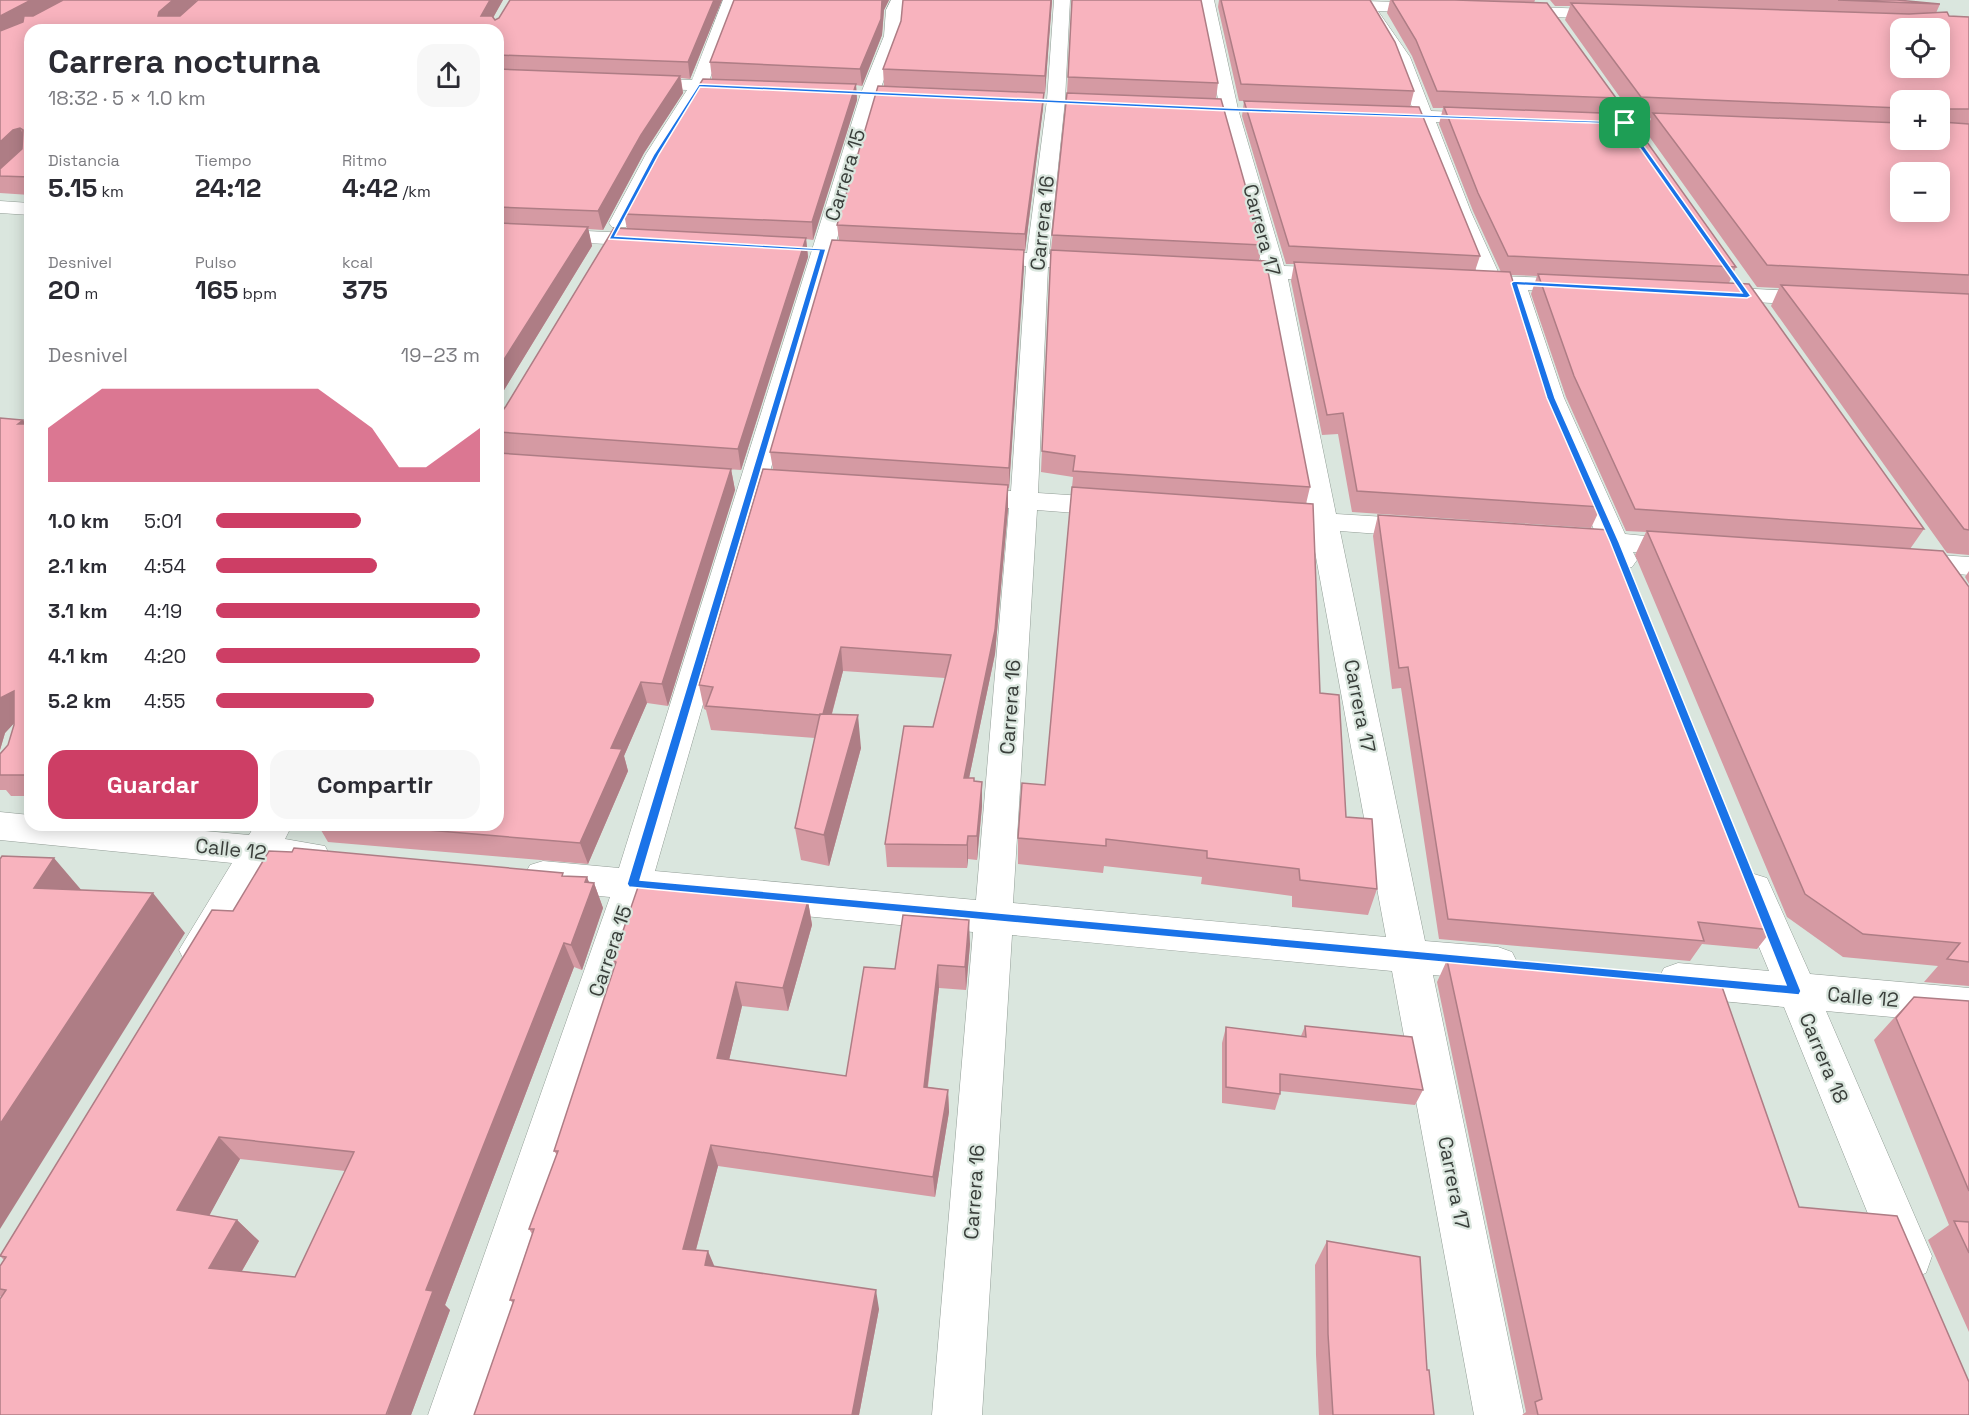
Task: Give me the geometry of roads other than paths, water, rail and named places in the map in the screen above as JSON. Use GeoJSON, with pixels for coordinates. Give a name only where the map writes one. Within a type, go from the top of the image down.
{"type":"FeatureCollection","features":[{"type":"Feature","properties":{"kind":"street"},"geometry":{"type":"LineString","coordinates":[[599,258],[656,154],[699,85],[731,0]]}},
{"type":"Feature","properties":{"kind":"street","name":"Carrera 15"},"geometry":{"type":"LineString","coordinates":[[453,1415],[633,884],[870,93],[892,36],[894,10],[899,0]]}},
{"type":"Feature","properties":{"kind":"street","name":"Carrera 16"},"geometry":{"type":"LineString","coordinates":[[957,1415],[1024,501],[1037,260],[1055,100],[1062,0]]}},
{"type":"Feature","properties":{"kind":"street"},"geometry":{"type":"LineString","coordinates":[[1196,0],[1218,1]]}},
{"type":"Feature","properties":{"kind":"street","name":"Carrera 17"},"geometry":{"type":"LineString","coordinates":[[1206,0],[1230,109],[1275,272],[1499,1415]]}},
{"type":"Feature","properties":{"kind":"street"},"geometry":{"type":"LineString","coordinates":[[1369,3],[1402,57],[1461,213],[1503,282],[1632,586]]}},
{"type":"Feature","properties":{"kind":"street"},"geometry":{"type":"LineString","coordinates":[[1311,4],[1369,3],[1452,9]]}},
{"type":"Feature","properties":{"kind":"street"},"geometry":{"type":"LineString","coordinates":[[1488,10],[1549,14],[1629,15]]}},
{"type":"Feature","properties":{"kind":"street"},"geometry":{"type":"LineString","coordinates":[[616,82],[756,88]]}},
{"type":"Feature","properties":{"kind":"street"},"geometry":{"type":"LineString","coordinates":[[1356,113],[1508,118]]}},
{"type":"Feature","properties":{"kind":"street"},"geometry":{"type":"LineString","coordinates":[[1566,121],[1619,114],[1709,126]]}},
{"type":"Feature","properties":{"kind":"street"},"geometry":{"type":"LineString","coordinates":[[1619,114],[1639,142]]}},
{"type":"Feature","properties":{"kind":"street"},"geometry":{"type":"LineString","coordinates":[[0,207],[24,209]]}},
{"type":"Feature","properties":{"kind":"street"},"geometry":{"type":"LineString","coordinates":[[504,233],[670,241]]}},
{"type":"Feature","properties":{"kind":"street"},"geometry":{"type":"LineString","coordinates":[[954,256],[1120,265]]}},
{"type":"Feature","properties":{"kind":"street"},"geometry":{"type":"LineString","coordinates":[[1203,269],[1355,276]]}},
{"type":"Feature","properties":{"kind":"street"},"geometry":{"type":"LineString","coordinates":[[1734,276],[1761,315]]}},
{"type":"Feature","properties":{"kind":"street"},"geometry":{"type":"LineString","coordinates":[[1446,280],[1607,288]]}},
{"type":"Feature","properties":{"kind":"street"},"geometry":{"type":"LineString","coordinates":[[1689,292],[1841,300]]}},
{"type":"Feature","properties":{"kind":"street"},"geometry":{"type":"LineString","coordinates":[[930,494],[1144,509]]}},
{"type":"Feature","properties":{"kind":"street"},"geometry":{"type":"LineString","coordinates":[[1239,516],[1440,530]]}},
{"type":"Feature","properties":{"kind":"street"},"geometry":{"type":"LineString","coordinates":[[1545,537],[1710,549]]}},
{"type":"Feature","properties":{"kind":"street"},"geometry":{"type":"LineString","coordinates":[[1930,554],[1956,591]]}},
{"type":"Feature","properties":{"kind":"street"},"geometry":{"type":"LineString","coordinates":[[1877,560],[1930,554],[1969,566]]}},
{"type":"Feature","properties":{"kind":"street","name":"Calle 12"},"geometry":{"type":"LineString","coordinates":[[0,826],[24,827]]}},
{"type":"Feature","properties":{"kind":"street","name":"Calle 12"},"geometry":{"type":"LineString","coordinates":[[111,831],[266,838],[341,859]]}},
{"type":"Feature","properties":{"kind":"street"},"geometry":{"type":"LineString","coordinates":[[179,983],[266,838]]}},
{"type":"Feature","properties":{"kind":"street","name":"Carrera 18"},"geometry":{"type":"LineString","coordinates":[[1742,860],[1795,991],[1922,1286]]}},
{"type":"Feature","properties":{"kind":"street"},"geometry":{"type":"LineString","coordinates":[[504,873],[1538,967]]}},
{"type":"Feature","properties":{"kind":"street","name":"Calle 12"},"geometry":{"type":"LineString","coordinates":[[1643,977],[1969,1006]]}}]}
